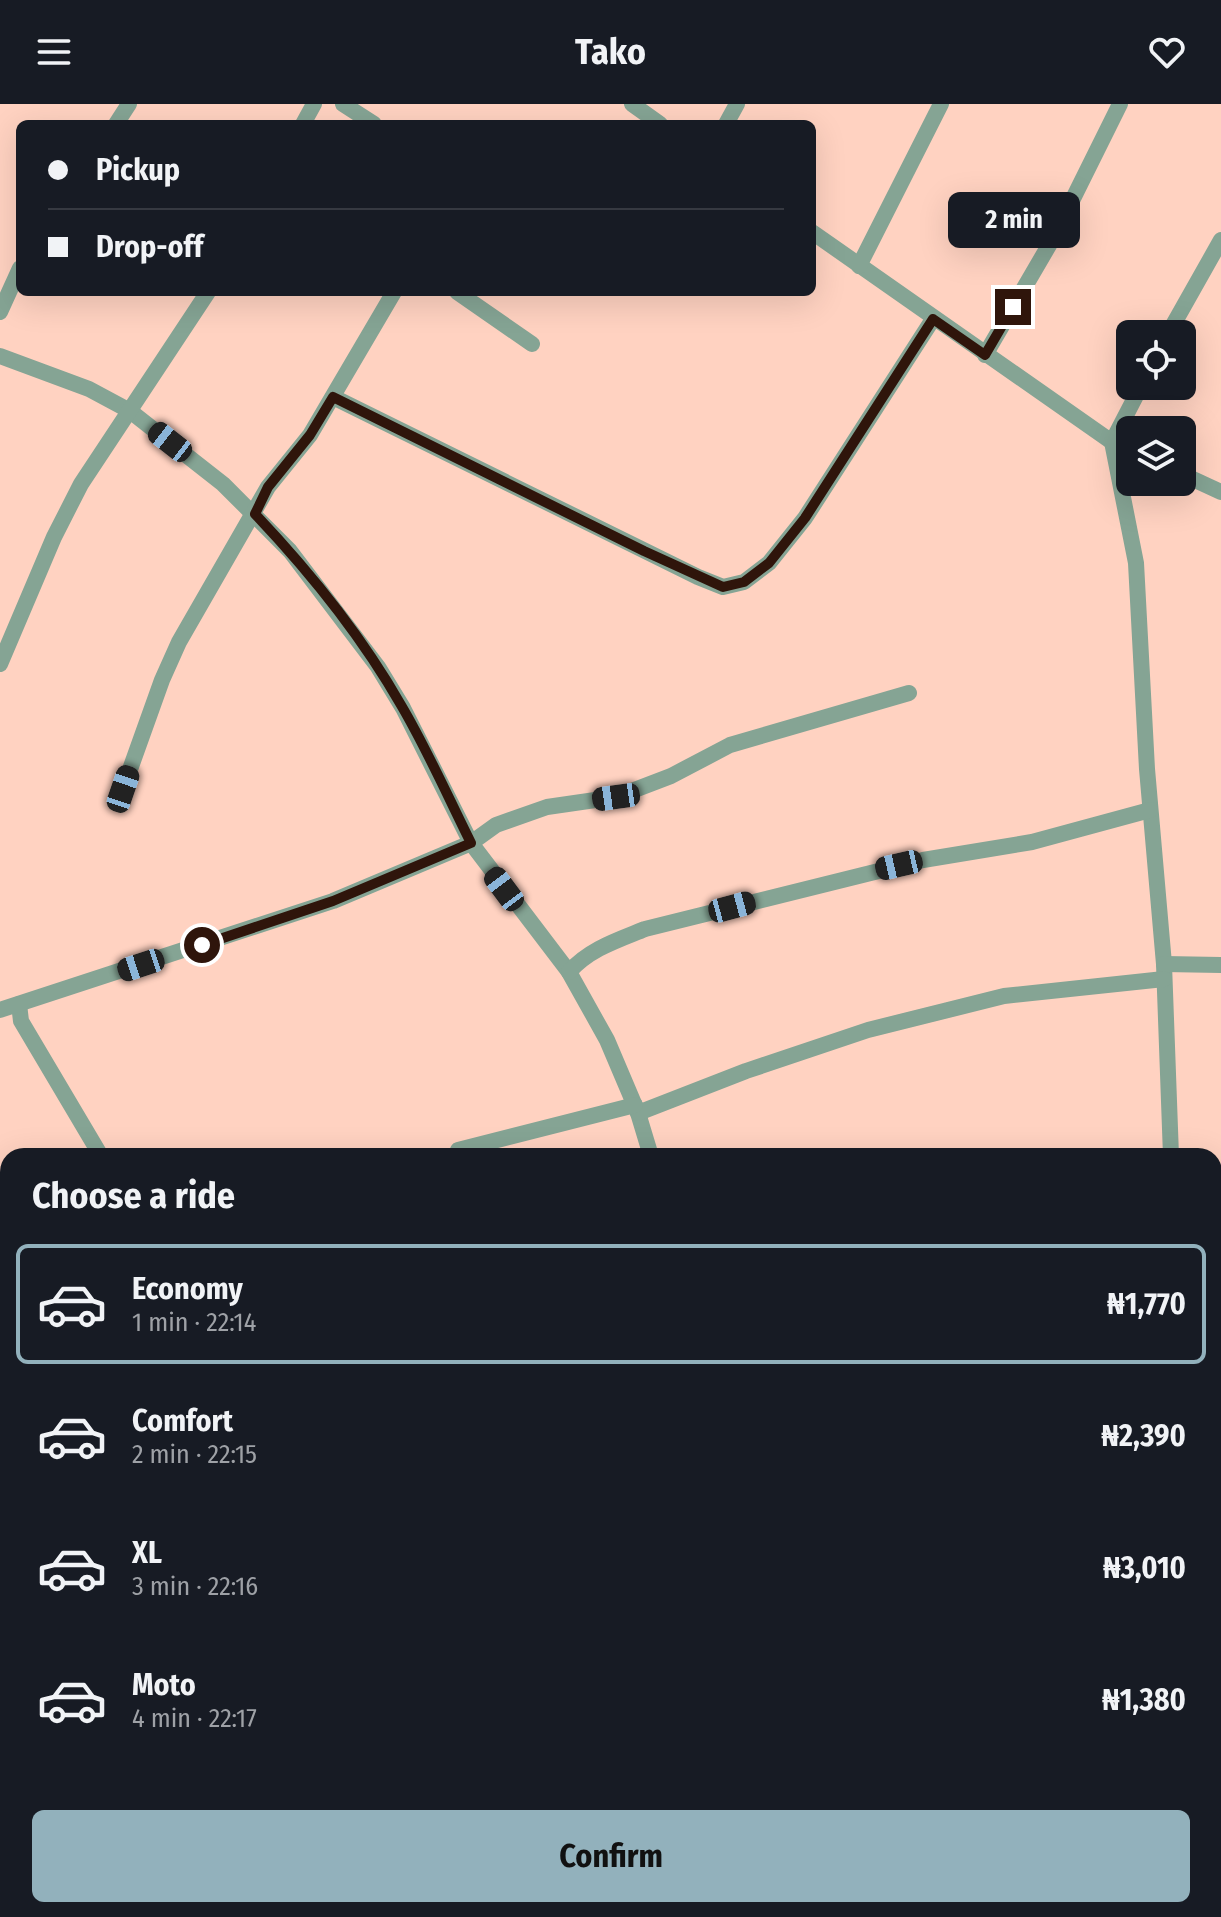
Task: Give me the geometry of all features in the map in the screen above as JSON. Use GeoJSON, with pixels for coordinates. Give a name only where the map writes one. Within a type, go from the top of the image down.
{"type":"FeatureCollection","features":[{"type":"Feature","properties":{"kind":"street"},"geometry":{"type":"LineString","coordinates":[[343,104],[368,120]]}},
{"type":"Feature","properties":{"kind":"street"},"geometry":{"type":"LineString","coordinates":[[632,104],[654,120]]}},
{"type":"Feature","properties":{"kind":"street"},"geometry":{"type":"LineString","coordinates":[[859,266],[941,104]]}},
{"type":"Feature","properties":{"kind":"street"},"geometry":{"type":"LineString","coordinates":[[985,355],[1055,235],[1120,104]]}},
{"type":"Feature","properties":{"kind":"street"},"geometry":{"type":"LineString","coordinates":[[816,235],[1116,444]]}},
{"type":"Feature","properties":{"kind":"street"},"geometry":{"type":"LineString","coordinates":[[1176,320],[1221,240]]}},
{"type":"Feature","properties":{"kind":"street"},"geometry":{"type":"LineString","coordinates":[[0,312],[16,277]]}},
{"type":"Feature","properties":{"kind":"street"},"geometry":{"type":"LineString","coordinates":[[0,664],[54,537],[81,484],[205,296]]}},
{"type":"Feature","properties":{"kind":"street"},"geometry":{"type":"LineString","coordinates":[[123,789],[179,642],[268,487],[310,435],[392,296]]}},
{"type":"Feature","properties":{"kind":"street"},"geometry":{"type":"LineString","coordinates":[[463,296],[532,344]]}},
{"type":"Feature","properties":{"kind":"street"},"geometry":{"type":"LineString","coordinates":[[333,397],[723,587],[744,582],[769,563],[805,518],[933,319]]}},
{"type":"Feature","properties":{"kind":"street"},"geometry":{"type":"LineString","coordinates":[[0,356],[65,378],[130,411],[223,484],[290,551],[365,648],[403,708],[471,843],[569,972],[607,1040],[648,1148]]}},
{"type":"Feature","properties":{"kind":"street"},"geometry":{"type":"LineString","coordinates":[[1134,400],[1112,442],[1136,563],[1150,810],[1164,971],[1171,1148]]}},
{"type":"Feature","properties":{"kind":"street"},"geometry":{"type":"LineString","coordinates":[[1196,480],[1221,492]]}},
{"type":"Feature","properties":{"kind":"street"},"geometry":{"type":"LineString","coordinates":[[0,1010],[333,901],[471,843],[496,825],[547,807],[616,797],[671,776],[730,745],[909,693]]}},
{"type":"Feature","properties":{"kind":"street"},"geometry":{"type":"LineString","coordinates":[[569,972],[580,960],[645,929],[882,869],[1032,842],[1150,810]]}},
{"type":"Feature","properties":{"kind":"street"},"geometry":{"type":"LineString","coordinates":[[467,1148],[636,1109],[868,1030],[1004,996],[1221,965]]}},
{"type":"Feature","properties":{"kind":"street"},"geometry":{"type":"LineString","coordinates":[[19,1004],[21,1021],[96,1148]]}},
{"type":"Feature","properties":{"kind":"route"},"geometry":{"type":"LineString","coordinates":[[202,945],[333,901],[471,843],[403,708],[365,648],[290,551],[255,514],[268,487],[310,435],[333,397],[723,587],[744,582],[769,563],[805,518],[933,319],[985,355],[1013,307]]}}]}
